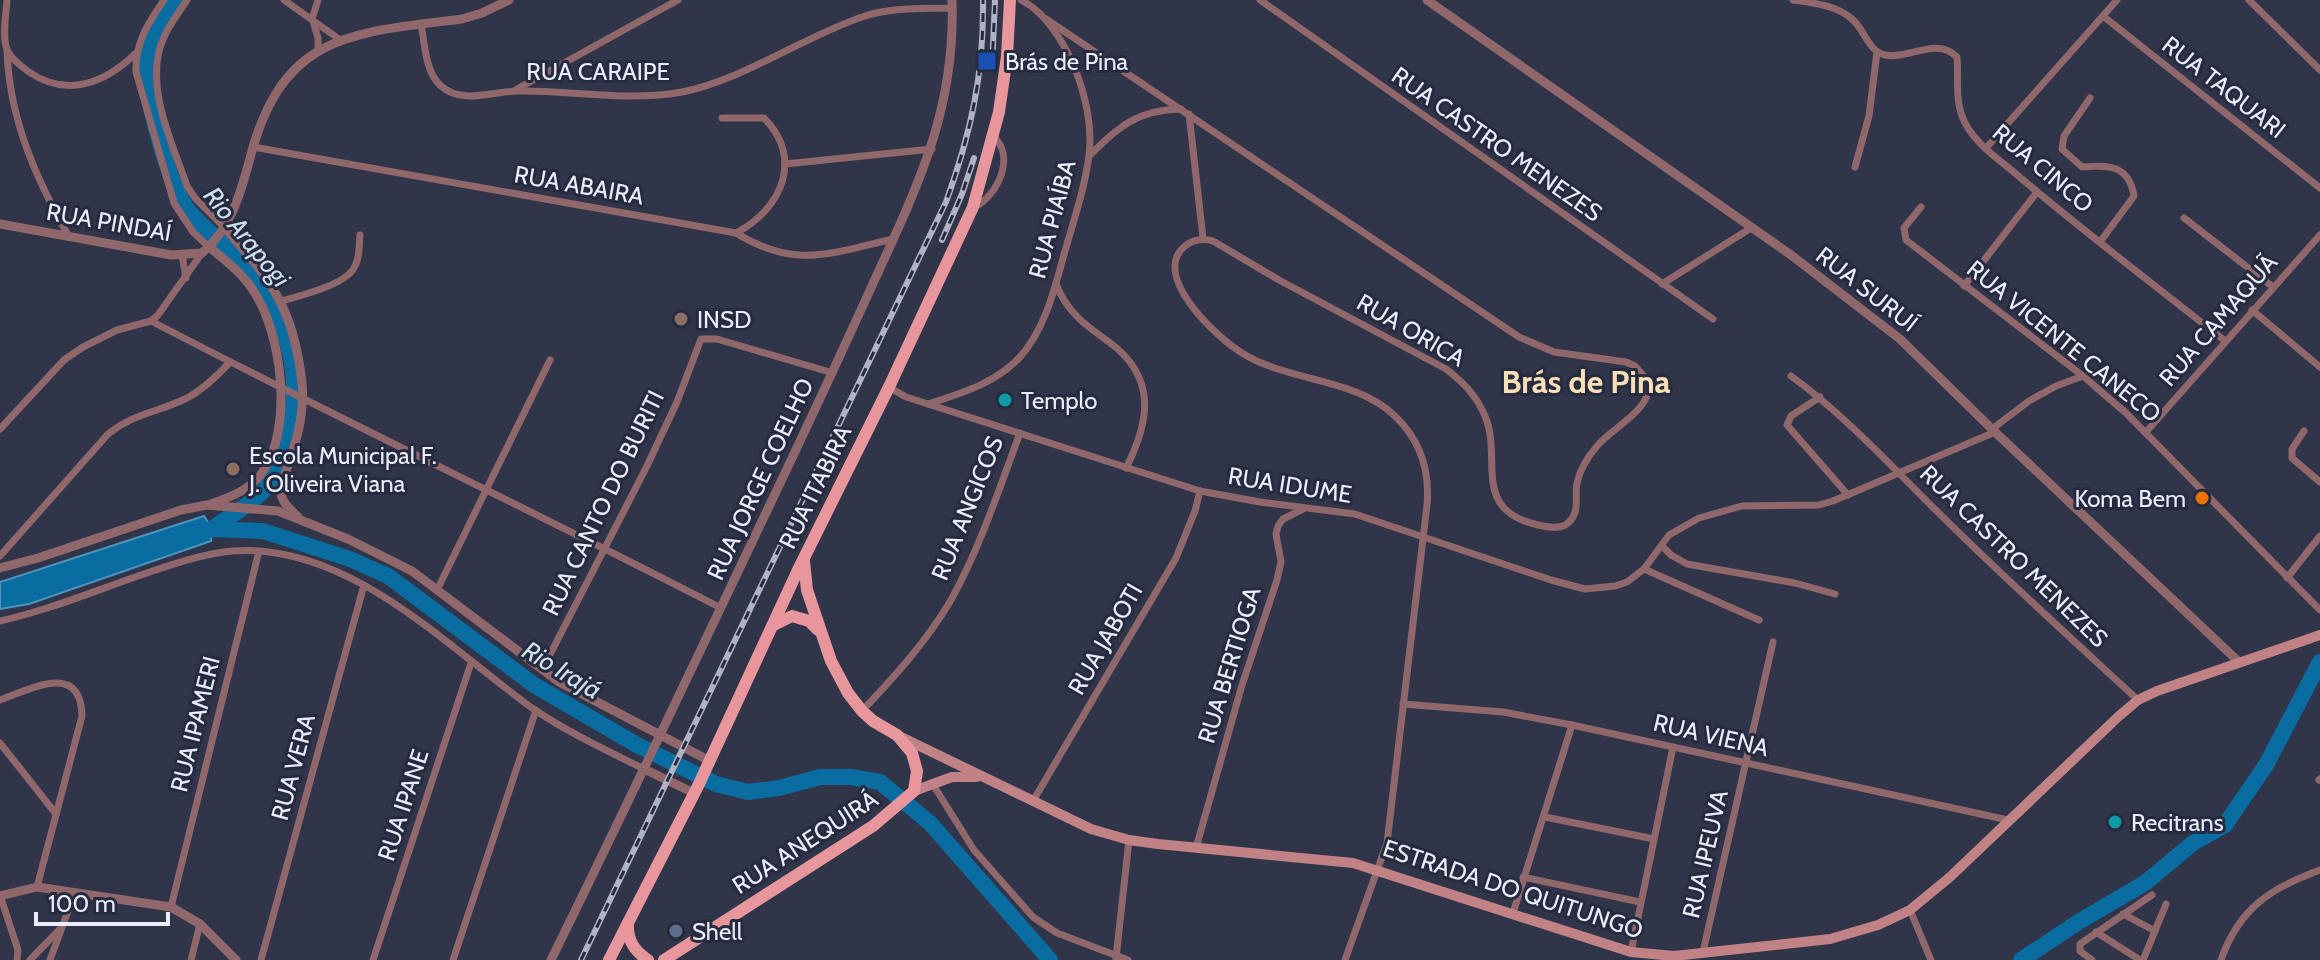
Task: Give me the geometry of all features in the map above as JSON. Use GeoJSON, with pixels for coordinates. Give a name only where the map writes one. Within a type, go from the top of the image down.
{"type":"FeatureCollection","features":[{"type":"Feature","properties":{"kind":"main road","name":"RUA ITABIRA"},"geometry":{"type":"LineString","coordinates":[[609,960],[696,789],[973,207],[993,136],[1007,56],[1010,0]]}},
{"type":"Feature","properties":{"kind":"main road","name":"ESTRADA DO QUITUNGO"},"geometry":{"type":"LineString","coordinates":[[804,558],[807,590],[831,661],[848,693],[862,711],[897,735],[1091,829],[1129,840],[1324,859],[1379,869],[1652,958],[1830,939],[1878,925],[1910,910],[1950,877],[2138,700],[2320,635]]}},
{"type":"Feature","properties":{"kind":"main road"},"geometry":{"type":"LineString","coordinates":[[772,626],[792,616],[809,621],[821,632]]}},
{"type":"Feature","properties":{"kind":"main road","name":"RUA ANEQUIRÁ"},"geometry":{"type":"LineString","coordinates":[[664,960],[873,826],[912,793],[917,780],[915,762],[897,735]]}},
{"type":"Feature","properties":{"kind":"main road","name":"ESTRADA DO QUITUNGO"},"geometry":{"type":"LineString","coordinates":[[912,793],[932,783],[963,776],[990,780]]}},
{"type":"Feature","properties":{"kind":"main road"},"geometry":{"type":"LineString","coordinates":[[628,923],[633,947],[648,960]]}},
{"type":"Feature","properties":{"kind":"street"},"geometry":{"type":"LineString","coordinates":[[7,0],[3,22],[14,112],[37,175],[68,235]]}},
{"type":"Feature","properties":{"kind":"street"},"geometry":{"type":"LineString","coordinates":[[0,568],[238,494],[263,472],[270,458],[286,391],[263,308],[241,274],[208,248],[174,203],[141,96],[135,54],[141,36],[164,0]]}},
{"type":"Feature","properties":{"kind":"street"},"geometry":{"type":"LineString","coordinates":[[187,0],[168,27],[160,48],[156,67],[158,88],[187,186],[271,281],[282,301],[300,367],[301,398],[294,448],[281,489],[285,504],[300,519]]}},
{"type":"Feature","properties":{"kind":"street"},"geometry":{"type":"LineString","coordinates":[[284,0],[339,39]]}},
{"type":"Feature","properties":{"kind":"street"},"geometry":{"type":"LineString","coordinates":[[318,0],[312,19],[318,50]]}},
{"type":"Feature","properties":{"kind":"street"},"geometry":{"type":"LineString","coordinates":[[0,429],[64,360],[117,330],[151,321],[165,308],[222,229],[239,199],[263,117],[280,86],[318,50],[339,39],[462,19],[509,0]]}},
{"type":"Feature","properties":{"kind":"street"},"geometry":{"type":"LineString","coordinates":[[515,91],[678,0]]}},
{"type":"Feature","properties":{"kind":"street","name":"RUA PIAÍBA"},"geometry":{"type":"LineString","coordinates":[[928,404],[985,384],[1005,371],[1033,339],[1056,284],[1090,155],[1080,82],[1064,44],[1046,19],[1021,0]]}},
{"type":"Feature","properties":{"kind":"street","name":"RUA CASTRO MENEZES"},"geometry":{"type":"LineString","coordinates":[[1260,0],[1713,319]]}},
{"type":"Feature","properties":{"kind":"street","name":"RUA SURUÍ"},"geometry":{"type":"LineString","coordinates":[[1427,0],[1791,255],[1900,339],[1993,431],[2239,662]]}},
{"type":"Feature","properties":{"kind":"street"},"geometry":{"type":"LineString","coordinates":[[1793,0],[1821,4],[1842,12],[1858,25],[1877,52],[1869,116],[1855,167]]}},
{"type":"Feature","properties":{"kind":"street"},"geometry":{"type":"LineString","coordinates":[[1986,148],[2117,0]]}},
{"type":"Feature","properties":{"kind":"street"},"geometry":{"type":"LineString","coordinates":[[2249,0],[2320,70]]}},
{"type":"Feature","properties":{"kind":"street","name":"RUA CARAIPE"},"geometry":{"type":"LineString","coordinates":[[421,24],[434,78],[455,94],[467,96],[515,91],[656,94],[682,92],[711,83],[865,16],[952,4]]}},
{"type":"Feature","properties":{"kind":"street","name":"RUA JORGE COELHO"},"geometry":{"type":"LineString","coordinates":[[551,960],[833,373],[932,149],[949,75],[952,4]]}},
{"type":"Feature","properties":{"kind":"street","name":"RUA TAQUARI"},"geometry":{"type":"LineString","coordinates":[[2103,16],[2320,188]]}},
{"type":"Feature","properties":{"kind":"street","name":"RUA ORICA"},"geometry":{"type":"LineString","coordinates":[[1046,19],[1519,337],[1554,352],[1626,362],[1635,366],[1648,381],[1648,397],[1588,458],[1577,484],[1577,506],[1568,523],[1561,527],[1527,523],[1501,503],[1493,487],[1491,443],[1486,419],[1464,383],[1426,357],[1203,238]]}},
{"type":"Feature","properties":{"kind":"street","name":"RUA CINCO"},"geometry":{"type":"LineString","coordinates":[[1877,52],[1891,56],[1935,48],[1951,51],[1957,57],[1959,108],[1966,125],[1986,148],[2224,340]]}},
{"type":"Feature","properties":{"kind":"street"},"geometry":{"type":"LineString","coordinates":[[7,49],[24,69],[36,77],[64,86],[91,84],[104,79],[135,54]]}},
{"type":"Feature","properties":{"kind":"street"},"geometry":{"type":"LineString","coordinates":[[2090,98],[2064,136],[2062,149],[2082,167],[2106,164],[2117,168],[2133,187],[2134,196],[2100,242]]}},
{"type":"Feature","properties":{"kind":"street"},"geometry":{"type":"LineString","coordinates":[[1090,155],[1123,125],[1142,115],[1158,110],[1181,109]]}},
{"type":"Feature","properties":{"kind":"street"},"geometry":{"type":"LineString","coordinates":[[1189,114],[1203,238],[1184,247],[1176,257],[1174,269],[1186,297],[1222,339],[1244,355],[1377,402],[1407,429],[1425,463],[1429,484],[1389,828],[1379,869],[1345,960]]}},
{"type":"Feature","properties":{"kind":"street"},"geometry":{"type":"LineString","coordinates":[[722,118],[764,118],[777,130],[785,164],[782,184],[775,200],[764,214],[736,233]]}},
{"type":"Feature","properties":{"kind":"street","name":"RUA ABAIRA"},"geometry":{"type":"LineString","coordinates":[[253,147],[736,233],[769,251],[798,257],[826,255],[893,239]]}},
{"type":"Feature","properties":{"kind":"street"},"geometry":{"type":"LineString","coordinates":[[785,164],[932,149]]}},
{"type":"Feature","properties":{"kind":"street"},"geometry":{"type":"LineString","coordinates":[[1964,286],[2037,192]]}},
{"type":"Feature","properties":{"kind":"street","name":"RUA VICENTE CANECO"},"geometry":{"type":"LineString","coordinates":[[1921,207],[1904,228],[1906,240],[2083,376],[2146,432],[2320,610]]}},
{"type":"Feature","properties":{"kind":"street"},"geometry":{"type":"LineString","coordinates":[[2184,218],[2273,287]]}},
{"type":"Feature","properties":{"kind":"street","name":"RUA PINDAÍ"},"geometry":{"type":"LineString","coordinates":[[0,224],[182,255],[208,248]]}},
{"type":"Feature","properties":{"kind":"street"},"geometry":{"type":"LineString","coordinates":[[1662,284],[1751,228]]}},
{"type":"Feature","properties":{"kind":"street"},"geometry":{"type":"LineString","coordinates":[[282,301],[348,275],[355,268],[360,235]]}},
{"type":"Feature","properties":{"kind":"street","name":"RUA CAMAQUÃ"},"geometry":{"type":"LineString","coordinates":[[2146,432],[2224,340],[2320,235]]}},
{"type":"Feature","properties":{"kind":"street"},"geometry":{"type":"LineString","coordinates":[[182,255],[186,278]]}},
{"type":"Feature","properties":{"kind":"street"},"geometry":{"type":"LineString","coordinates":[[1056,284],[1061,297],[1078,320],[1122,353],[1143,387],[1146,406],[1144,426],[1126,468]]}},
{"type":"Feature","properties":{"kind":"street"},"geometry":{"type":"LineString","coordinates":[[2252,310],[2320,367]]}},
{"type":"Feature","properties":{"kind":"street"},"geometry":{"type":"LineString","coordinates":[[151,321],[721,608]]}},
{"type":"Feature","properties":{"kind":"street","name":"RUA CANTO DO BURITI"},"geometry":{"type":"LineString","coordinates":[[542,670],[677,402],[701,339],[707,337],[833,373]]}},
{"type":"Feature","properties":{"kind":"street"},"geometry":{"type":"LineString","coordinates":[[437,590],[550,360]]}},
{"type":"Feature","properties":{"kind":"street"},"geometry":{"type":"LineString","coordinates":[[0,556],[108,434],[125,421],[202,389],[230,362]]}},
{"type":"Feature","properties":{"kind":"street","name":"RUA CASTRO MENEZES"},"geometry":{"type":"LineString","coordinates":[[1791,376],[1820,397],[2138,700]]}},
{"type":"Feature","properties":{"kind":"street"},"geometry":{"type":"LineString","coordinates":[[1820,397],[1791,416],[1787,425],[1848,495],[1993,431],[2029,401],[2083,376]]}},
{"type":"Feature","properties":{"kind":"street","name":"RUA IDUME"},"geometry":{"type":"LineString","coordinates":[[889,387],[906,397],[1200,491],[1355,514],[1585,589],[1627,582],[1644,569],[1669,535],[1699,518],[1742,506],[1819,505],[1848,495]]}},
{"type":"Feature","properties":{"kind":"street"},"geometry":{"type":"LineString","coordinates":[[2304,431],[2292,449],[2292,458],[2320,482]]}},
{"type":"Feature","properties":{"kind":"street","name":"RUA ANGICOS"},"geometry":{"type":"LineString","coordinates":[[862,711],[911,657],[950,602],[986,524],[1020,433]]}},
{"type":"Feature","properties":{"kind":"street","name":"RUA JABOTI"},"geometry":{"type":"LineString","coordinates":[[1033,801],[1176,558],[1200,491]]}},
{"type":"Feature","properties":{"kind":"street"},"geometry":{"type":"LineString","coordinates":[[207,505],[266,508],[372,550],[412,571],[542,670],[587,699],[658,740],[708,764]]}},
{"type":"Feature","properties":{"kind":"street","name":"RUA BERTIOGA"},"geometry":{"type":"LineString","coordinates":[[1196,848],[1242,685],[1277,580],[1281,562],[1276,534],[1278,526],[1283,519],[1305,508]]}},
{"type":"Feature","properties":{"kind":"street"},"geometry":{"type":"LineString","coordinates":[[2287,578],[2320,536]]}},
{"type":"Feature","properties":{"kind":"street"},"geometry":{"type":"LineString","coordinates":[[1662,546],[1687,564],[1795,583],[1835,594]]}},
{"type":"Feature","properties":{"kind":"street"},"geometry":{"type":"LineString","coordinates":[[0,621],[190,559],[234,551],[259,551],[324,567],[364,585],[392,601],[536,710],[591,743],[696,789]]}},
{"type":"Feature","properties":{"kind":"street","name":"RUA IPAMERI"},"geometry":{"type":"LineString","coordinates":[[171,907],[259,551]]}},
{"type":"Feature","properties":{"kind":"street"},"geometry":{"type":"LineString","coordinates":[[1644,569],[1759,620]]}},
{"type":"Feature","properties":{"kind":"street","name":"RUA VERA"},"geometry":{"type":"LineString","coordinates":[[261,960],[364,585]]}},
{"type":"Feature","properties":{"kind":"street","name":"RUA IPEUVA"},"geometry":{"type":"LineString","coordinates":[[1703,952],[1773,642]]}},
{"type":"Feature","properties":{"kind":"street","name":"RUA IPANE"},"geometry":{"type":"LineString","coordinates":[[373,960],[471,663]]}},
{"type":"Feature","properties":{"kind":"street"},"geometry":{"type":"LineString","coordinates":[[0,700],[56,683],[67,683],[76,690],[82,701],[82,716],[37,887]]}},
{"type":"Feature","properties":{"kind":"street","name":"RUA VIENA"},"geometry":{"type":"LineString","coordinates":[[1403,704],[1503,712],[1572,725],[2008,820]]}},
{"type":"Feature","properties":{"kind":"street"},"geometry":{"type":"LineString","coordinates":[[453,960],[536,710]]}},
{"type":"Feature","properties":{"kind":"street"},"geometry":{"type":"LineString","coordinates":[[1513,913],[1572,725]]}},
{"type":"Feature","properties":{"kind":"street"},"geometry":{"type":"LineString","coordinates":[[0,743],[56,814]]}},
{"type":"Feature","properties":{"kind":"street"},"geometry":{"type":"LineString","coordinates":[[1631,952],[1673,747]]}},
{"type":"Feature","properties":{"kind":"street"},"geometry":{"type":"LineString","coordinates":[[932,783],[974,850],[1033,917],[1057,933],[1128,960]]}},
{"type":"Feature","properties":{"kind":"street"},"geometry":{"type":"LineString","coordinates":[[1545,817],[1654,839]]}},
{"type":"Feature","properties":{"kind":"street"},"geometry":{"type":"LineString","coordinates":[[1116,958],[1129,840]]}},
{"type":"Feature","properties":{"kind":"street"},"geometry":{"type":"LineString","coordinates":[[2221,960],[2236,928],[2261,899],[2276,888],[2320,870]]}},
{"type":"Feature","properties":{"kind":"street"},"geometry":{"type":"LineString","coordinates":[[1523,877],[1640,902]]}},
{"type":"Feature","properties":{"kind":"street"},"geometry":{"type":"LineString","coordinates":[[17,960],[18,950],[0,895],[37,887],[171,907],[200,924],[236,960]]}},
{"type":"Feature","properties":{"kind":"street"},"geometry":{"type":"LineString","coordinates":[[50,960],[75,892]]}},
{"type":"Feature","properties":{"kind":"street"},"geometry":{"type":"LineString","coordinates":[[2092,960],[2079,947],[2152,895]]}},
{"type":"Feature","properties":{"kind":"street"},"geometry":{"type":"LineString","coordinates":[[2096,932],[2141,960],[2166,904]]}},
{"type":"Feature","properties":{"kind":"street"},"geometry":{"type":"LineString","coordinates":[[1910,910],[1931,960]]}},
{"type":"Feature","properties":{"kind":"street"},"geometry":{"type":"LineString","coordinates":[[2123,914],[2155,931]]}},
{"type":"Feature","properties":{"kind":"street"},"geometry":{"type":"LineString","coordinates":[[191,960],[200,924]]}},
{"type":"Feature","properties":{"kind":"street"},"geometry":{"type":"LineString","coordinates":[[30,960],[61,928]]}},
{"type":"Feature","properties":{"kind":"water"},"geometry":{"type":"Polygon","coordinates":[[[204,516],[212,529],[211,541],[29,604],[0,609],[0,582],[204,516]]]}},
{"type":"Feature","properties":{"kind":"waterway","name":"Rio Arapogi"},"geometry":{"type":"LineString","coordinates":[[176,0],[156,30],[147,56],[149,98],[159,140],[173,181],[188,210],[246,265],[267,295],[286,339],[294,385],[289,432],[270,481],[256,498],[212,529]]}},
{"type":"Feature","properties":{"kind":"waterway","name":"Rio Irajá"},"geometry":{"type":"LineString","coordinates":[[191,535],[212,529],[263,531],[350,559],[388,576],[534,685],[637,745],[716,784],[748,792],[779,788],[820,777],[851,777],[880,782],[930,823],[1050,960]]}},
{"type":"Feature","properties":{"kind":"waterway"},"geometry":{"type":"LineString","coordinates":[[2021,960],[2145,883],[2193,843],[2225,825],[2266,765],[2320,662]]}},
{"type":"Feature","properties":{"kind":"railway"},"geometry":{"type":"LineString","coordinates":[[581,960],[946,202],[974,103],[981,53],[983,0]]}},
{"type":"Feature","properties":{"kind":"railway"},"geometry":{"type":"LineString","coordinates":[[992,68],[995,0]]}},
{"type":"Feature","properties":{"kind":"railway"},"geometry":{"type":"LineString","coordinates":[[942,240],[974,158]]}},
{"type":"Feature","properties":{"kind":"place","name":"Brás de Pina"},"geometry":{"type":"Point","coordinates":[987,61]}},
{"type":"Feature","properties":{"kind":"place","name":"INSD"},"geometry":{"type":"Point","coordinates":[681,319]}},
{"type":"Feature","properties":{"kind":"place","name":"Templo"},"geometry":{"type":"Point","coordinates":[1005,400]}},
{"type":"Feature","properties":{"kind":"place","name":"Escola Municipal F. J. Oliveira Viana"},"geometry":{"type":"Point","coordinates":[233,469]}},
{"type":"Feature","properties":{"kind":"place","name":"Koma Bem"},"geometry":{"type":"Point","coordinates":[2202,498]}},
{"type":"Feature","properties":{"kind":"place","name":"Recitrans"},"geometry":{"type":"Point","coordinates":[2115,822]}},
{"type":"Feature","properties":{"kind":"place","name":"Shell"},"geometry":{"type":"Point","coordinates":[676,931]}},
{"type":"Feature","properties":{"kind":"district","name":"Brás de Pina"},"geometry":{"type":"Point","coordinates":[1586,381]}}]}
